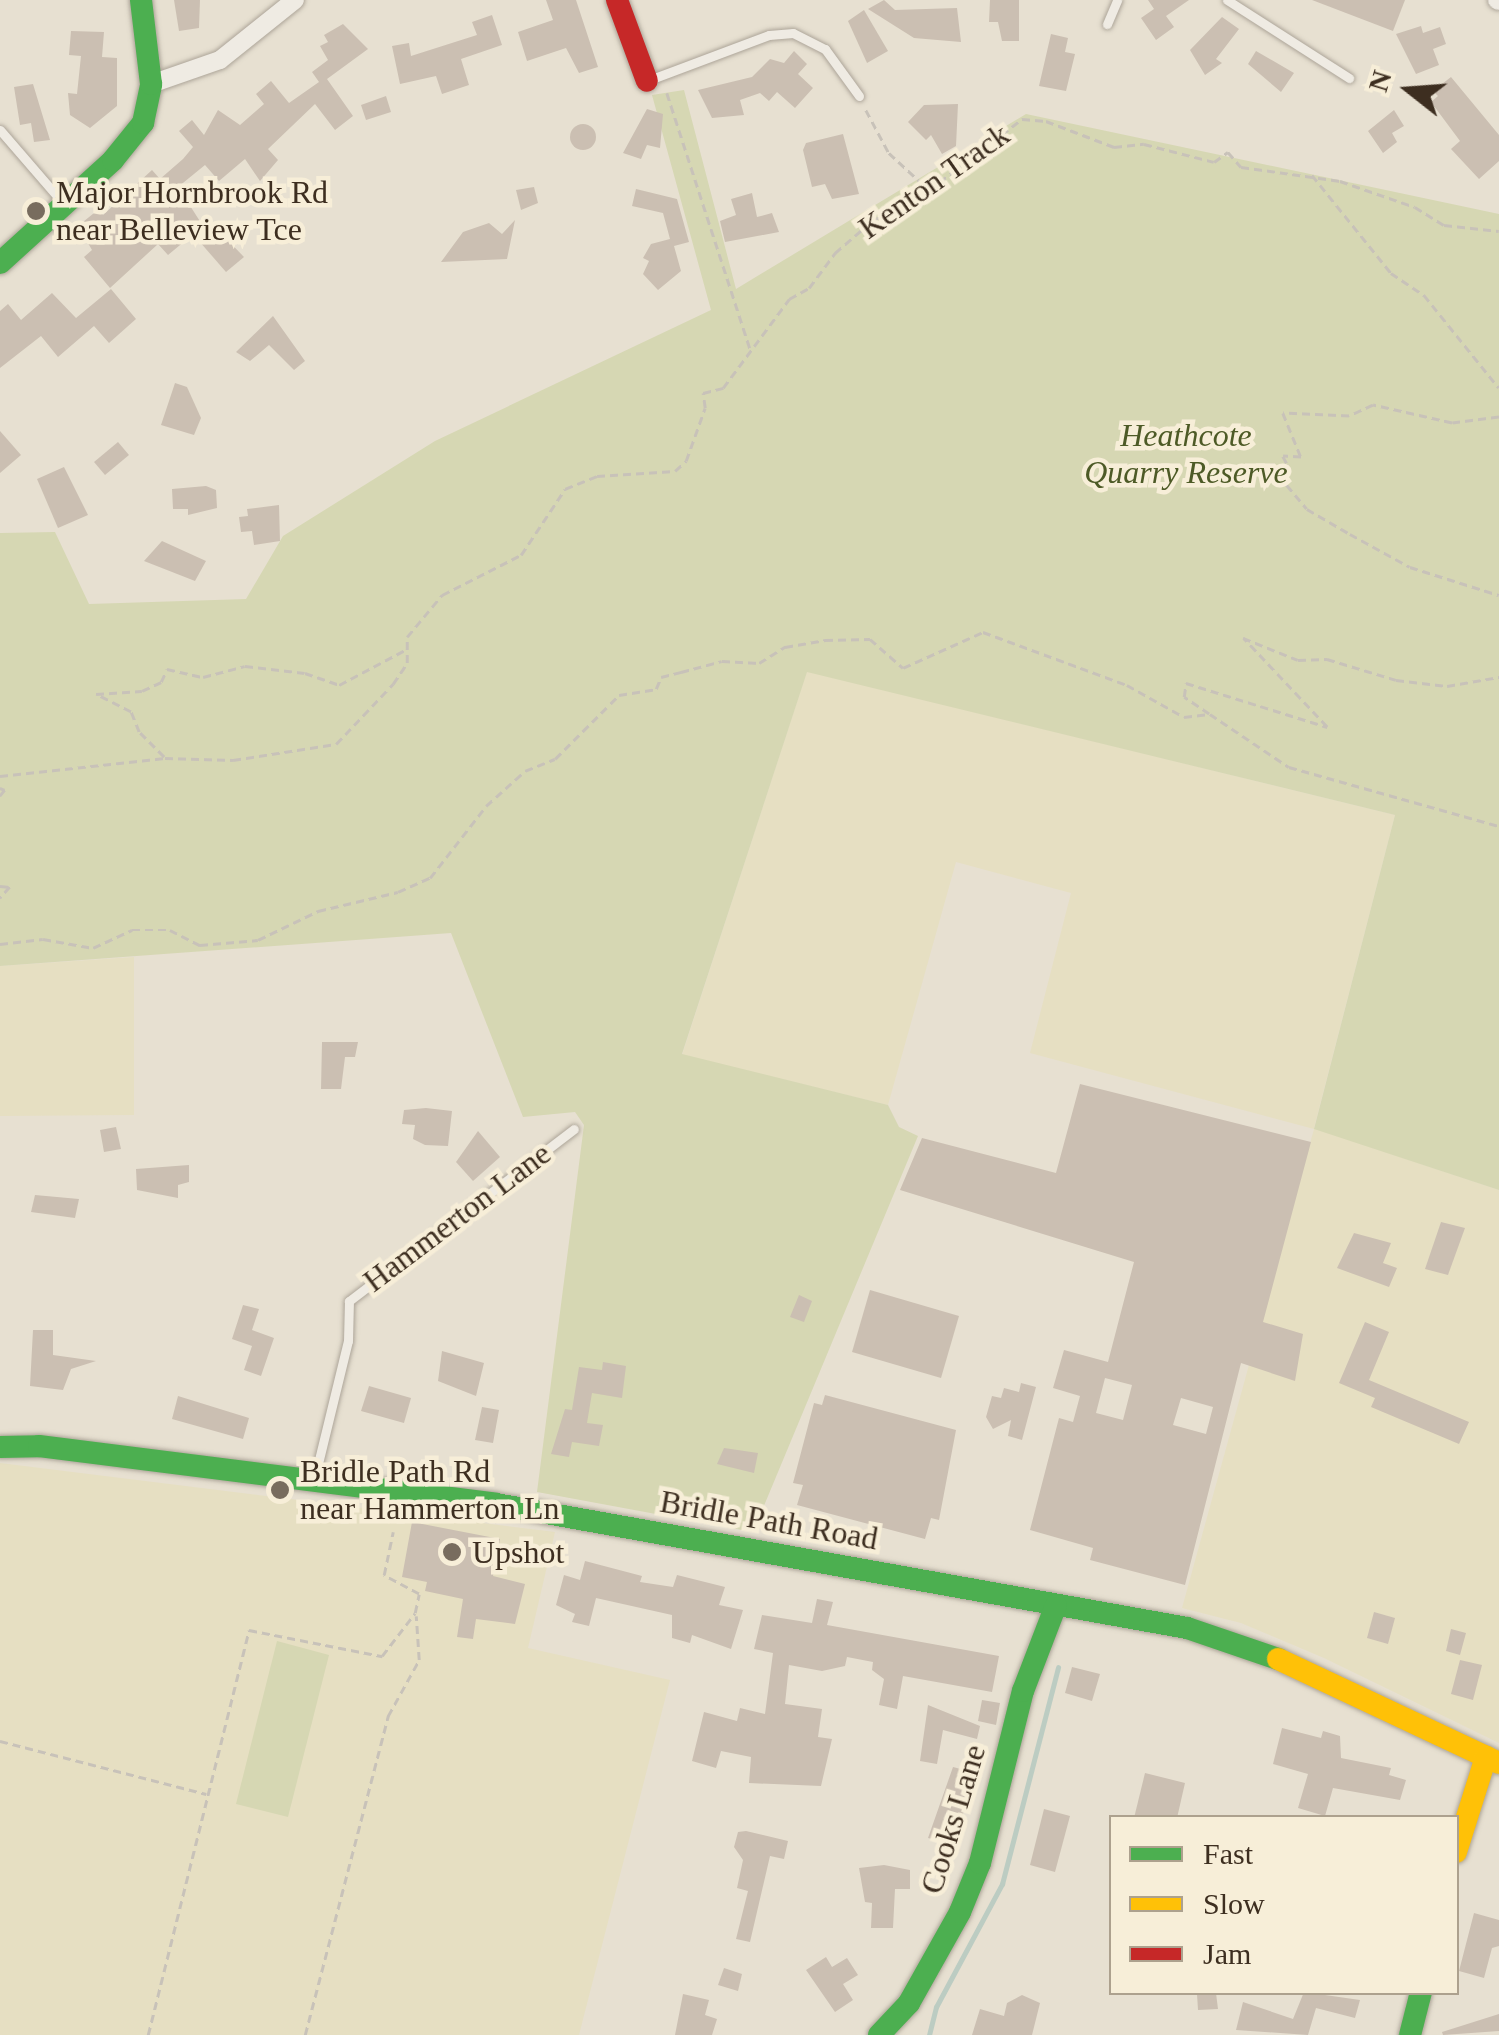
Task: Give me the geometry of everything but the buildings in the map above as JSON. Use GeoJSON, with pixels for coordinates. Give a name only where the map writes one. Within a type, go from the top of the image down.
{"type":"FeatureCollection","features":[{"type":"Feature","properties":{"kind":"street"},"geometry":{"type":"LineString","coordinates":[[0,263],[134,136],[151,84],[141,0]]}},
{"type":"Feature","properties":{"kind":"street"},"geometry":{"type":"LineString","coordinates":[[151,84],[220,60],[295,0]]}},
{"type":"Feature","properties":{"kind":"street"},"geometry":{"type":"LineString","coordinates":[[617,0],[647,81]]}},
{"type":"Feature","properties":{"kind":"street","name":"Bridle Path Road"},"geometry":{"type":"LineString","coordinates":[[0,1447],[39,1446],[313,1485],[514,1507],[1223,1636],[1492,1760]]}},
{"type":"Feature","properties":{"kind":"street","name":"Cooks Lane"},"geometry":{"type":"LineString","coordinates":[[879,2035],[910,2003],[960,1912],[980,1863],[1024,1691],[1056,1605]]}},
{"type":"Feature","properties":{"kind":"street"},"geometry":{"type":"LineString","coordinates":[[1459,1844],[1492,1760]]}},
{"type":"Feature","properties":{"kind":"street"},"geometry":{"type":"LineString","coordinates":[[1410,2035],[1420,1995]]}},
{"type":"Feature","properties":{"kind":"lane"},"geometry":{"type":"LineString","coordinates":[[1107,24],[1116,0]]}},
{"type":"Feature","properties":{"kind":"lane"},"geometry":{"type":"LineString","coordinates":[[1227,0],[1349,78]]}},
{"type":"Feature","properties":{"kind":"lane"},"geometry":{"type":"LineString","coordinates":[[647,81],[768,34],[793,32],[825,49],[859,96]]}},
{"type":"Feature","properties":{"kind":"lane"},"geometry":{"type":"LineString","coordinates":[[0,130],[64,205]]}},
{"type":"Feature","properties":{"kind":"lane","name":"Hammerton Lane"},"geometry":{"type":"LineString","coordinates":[[313,1485],[348,1341],[349,1300],[574,1129]]}},
{"type":"Feature","properties":{"kind":"path"},"geometry":{"type":"LineString","coordinates":[[647,81],[667,92],[751,352]]}},
{"type":"Feature","properties":{"kind":"path"},"geometry":{"type":"LineString","coordinates":[[859,96],[889,154],[929,190]]}},
{"type":"Feature","properties":{"kind":"path","name":"Kenton Track"},"geometry":{"type":"LineString","coordinates":[[408,650],[407,637],[442,596],[521,555],[564,489],[597,476],[675,471],[686,461],[705,408],[700,397],[723,388],[788,299],[820,277],[835,253],[872,221],[929,190],[1030,118],[1114,148],[1144,144],[1214,162],[1228,152],[1241,167],[1312,175],[1415,206],[1444,225],[1499,231]]}},
{"type":"Feature","properties":{"kind":"path"},"geometry":{"type":"LineString","coordinates":[[1312,175],[1391,273],[1424,295],[1499,388]]}},
{"type":"Feature","properties":{"kind":"path"},"geometry":{"type":"LineString","coordinates":[[1499,418],[1452,423],[1373,405],[1349,416],[1283,414],[1301,457],[1282,456],[1288,466],[1270,465],[1307,508],[1350,534],[1410,567],[1499,594]]}},
{"type":"Feature","properties":{"kind":"path"},"geometry":{"type":"LineString","coordinates":[[0,944],[42,939],[93,948],[132,930],[170,930],[200,945],[258,940],[318,911],[398,892],[430,878],[486,806],[526,771],[555,759],[619,696],[656,689],[661,678],[722,661],[759,663],[784,648],[870,639],[902,668],[983,632],[1127,685],[1184,717],[1209,714]]}},
{"type":"Feature","properties":{"kind":"path"},"geometry":{"type":"LineString","coordinates":[[1499,677],[1447,686],[1396,680],[1326,659],[1298,660],[1243,638],[1330,725],[1279,715],[1250,699],[1186,682],[1184,696],[1289,768],[1499,826]]}},
{"type":"Feature","properties":{"kind":"path"},"geometry":{"type":"LineString","coordinates":[[165,758],[139,732],[131,712],[96,694],[142,691],[162,682],[167,669],[203,677],[245,666],[304,673],[338,685],[408,650]]}},
{"type":"Feature","properties":{"kind":"path"},"geometry":{"type":"LineString","coordinates":[[0,776],[165,758],[206,762],[336,744],[393,684],[408,650]]}},
{"type":"Feature","properties":{"kind":"path"},"geometry":{"type":"LineString","coordinates":[[0,788],[5,790],[0,796]]}},
{"type":"Feature","properties":{"kind":"path"},"geometry":{"type":"LineString","coordinates":[[0,886],[10,887],[0,898]]}},
{"type":"Feature","properties":{"kind":"path"},"geometry":{"type":"LineString","coordinates":[[305,2035],[388,1716],[419,1660],[415,1613],[419,1594],[384,1575],[393,1532]]}},
{"type":"Feature","properties":{"kind":"path"},"geometry":{"type":"LineString","coordinates":[[148,2035],[249,1630],[382,1656],[415,1613]]}},
{"type":"Feature","properties":{"kind":"path"},"geometry":{"type":"LineString","coordinates":[[0,1740],[208,1794]]}},
{"type":"Feature","properties":{"kind":"shaded area"},"geometry":{"type":"Polygon","coordinates":[[[807,671],[1395,815],[1314,1128],[1499,1190],[1499,1743],[1324,1658],[1241,1623],[1182,1608],[1314,1129],[1030,1053],[1071,893],[956,862],[888,1105],[682,1055],[807,671]]]}},
{"type":"Feature","properties":{"kind":"shaded area"},"geometry":{"type":"Polygon","coordinates":[[[134,957],[134,1115],[0,1116],[0,966],[134,957]]]}},
{"type":"Feature","properties":{"kind":"shaded area"},"geometry":{"type":"Polygon","coordinates":[[[0,1463],[555,1532],[528,1648],[670,1680],[579,2035],[0,2035],[0,1463]]]}},
{"type":"Feature","properties":{"kind":"green space","name":"Heathcote Quarry Reserve"},"geometry":{"type":"Polygon","coordinates":[[[684,90],[736,289],[1026,114],[1499,214],[1499,1190],[1314,1129],[1395,815],[807,672],[682,1054],[888,1105],[899,1127],[918,1136],[753,1532],[537,1492],[584,1125],[575,1112],[523,1117],[451,933],[0,966],[0,533],[55,532],[89,604],[246,599],[283,536],[435,441],[711,310],[652,95],[684,90]]]}},
{"type":"Feature","properties":{"kind":"green space"},"geometry":{"type":"Polygon","coordinates":[[[277,1641],[329,1655],[288,1817],[236,1804],[277,1641]]]}},
{"type":"Feature","properties":{"kind":"waterway"},"geometry":{"type":"LineString","coordinates":[[929,2035],[936,2007],[1002,1884],[1058,1667]]}},
{"type":"Feature","properties":{"kind":"traffic: fast"},"geometry":{"type":"LineString","coordinates":[[0,263],[113,160],[143,123],[151,84],[141,0]]}},
{"type":"Feature","properties":{"kind":"traffic: fast"},"geometry":{"type":"LineString","coordinates":[[0,1447],[39,1446],[496,1504],[1187,1628],[1278,1659]]}},
{"type":"Feature","properties":{"kind":"traffic: fast"},"geometry":{"type":"LineString","coordinates":[[879,2035],[909,2003],[960,1912],[980,1863],[1023,1691],[1056,1605]]}},
{"type":"Feature","properties":{"kind":"traffic: fast"},"geometry":{"type":"LineString","coordinates":[[1410,2035],[1420,1995]]}},
{"type":"Feature","properties":{"kind":"traffic: slow"},"geometry":{"type":"LineString","coordinates":[[1278,1659],[1499,1763]]}},
{"type":"Feature","properties":{"kind":"traffic: slow"},"geometry":{"type":"LineString","coordinates":[[1459,1842],[1486,1757]]}},
{"type":"Feature","properties":{"kind":"traffic: jam"},"geometry":{"type":"LineString","coordinates":[[617,0],[647,81]]}},
{"type":"Feature","properties":{"kind":"place","name":"Major Hornbrook Rd near Belleview Tce"},"geometry":{"type":"Point","coordinates":[36,211]}},
{"type":"Feature","properties":{"kind":"place","name":"Bridle Path Rd near Hammerton Ln"},"geometry":{"type":"Point","coordinates":[280,1490]}},
{"type":"Feature","properties":{"kind":"place","name":"Upshot"},"geometry":{"type":"Point","coordinates":[452,1552]}}]}
